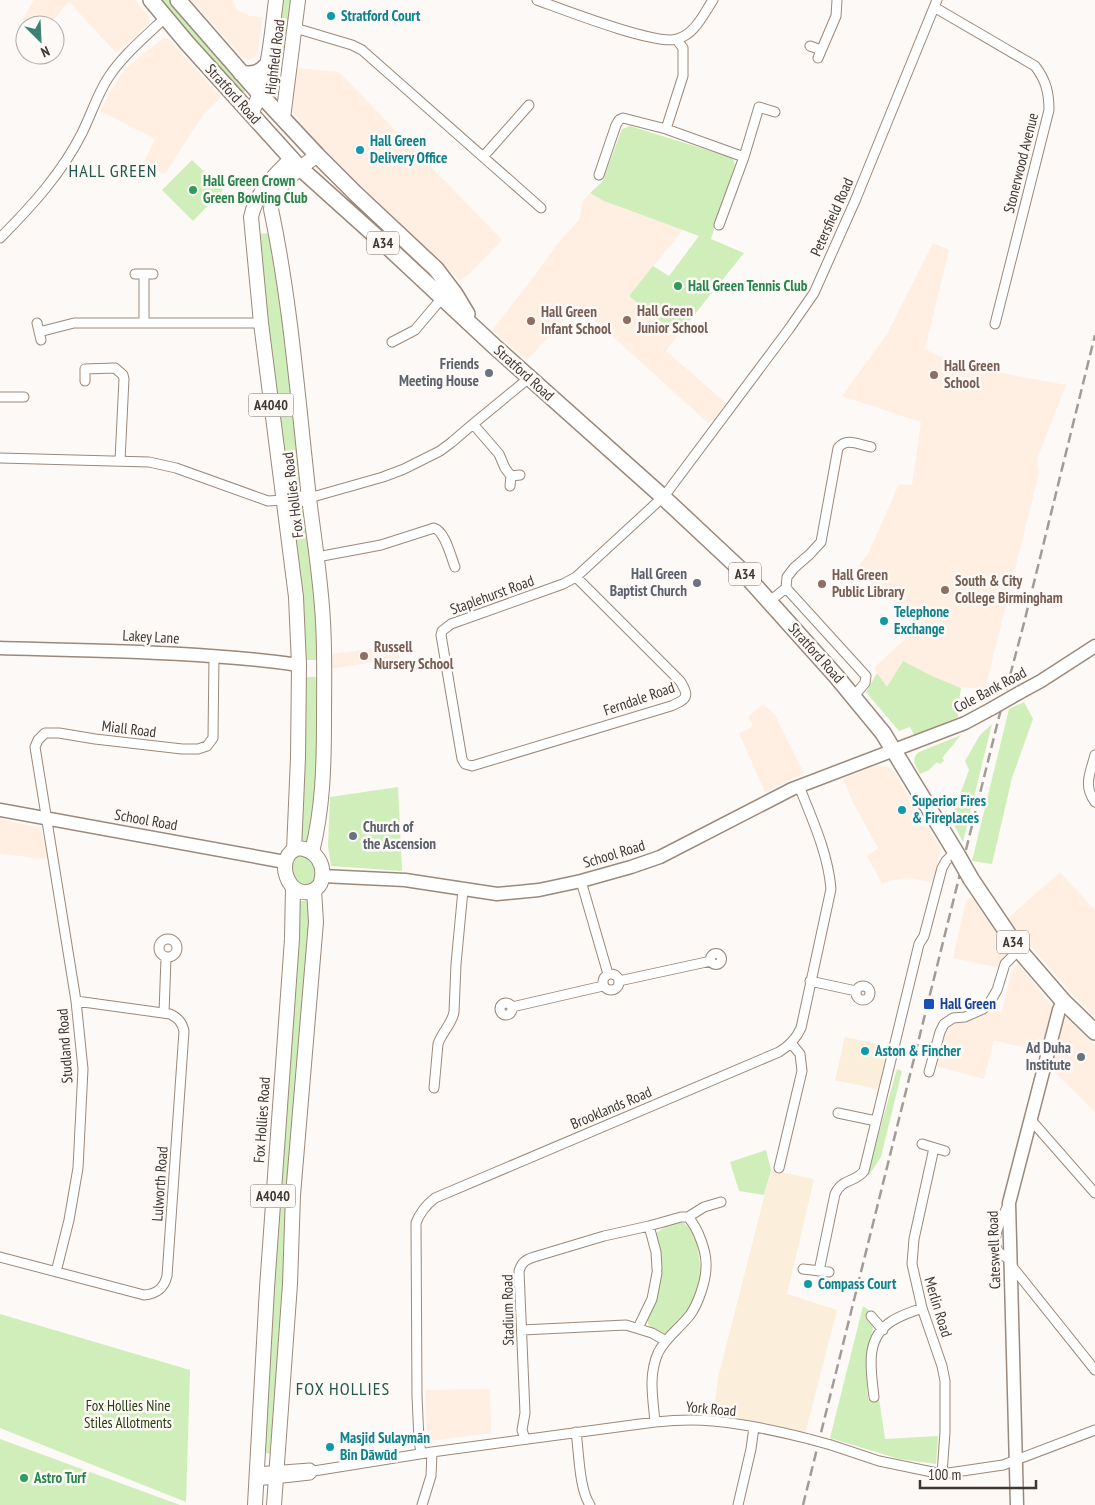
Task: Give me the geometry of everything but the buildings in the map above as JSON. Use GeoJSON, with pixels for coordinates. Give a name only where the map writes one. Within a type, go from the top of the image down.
{"type":"FeatureCollection","features":[{"type":"Feature","properties":{"kind":"highway","name":"Stratford Road"},"geometry":{"type":"LineString","coordinates":[[151,0],[296,164],[382,242],[447,293],[474,327],[663,497],[741,570],[770,601],[854,696],[883,733],[971,879],[1019,950],[1062,1001],[1095,1032]]}},
{"type":"Feature","properties":{"kind":"highway","name":"Stratford Road"},"geometry":{"type":"LineString","coordinates":[[178,0],[260,94],[317,155],[436,269],[447,293]]}},
{"type":"Feature","properties":{"kind":"highway"},"geometry":{"type":"LineString","coordinates":[[242,73],[249,75],[266,69]]}},
{"type":"Feature","properties":{"kind":"main road","name":"Highfield Road"},"geometry":{"type":"LineString","coordinates":[[251,114],[260,94],[266,69],[276,0]]}},
{"type":"Feature","properties":{"kind":"main road","name":"Highfield Road"},"geometry":{"type":"LineString","coordinates":[[283,118],[298,0]]}},
{"type":"Feature","properties":{"kind":"main road"},"geometry":{"type":"LineString","coordinates":[[266,69],[271,80],[276,82],[283,82],[289,77]]}},
{"type":"Feature","properties":{"kind":"main road","name":"Fox Hollies Road"},"geometry":{"type":"LineString","coordinates":[[294,850],[298,758],[299,665],[296,597],[261,323],[251,217],[253,207],[261,191],[296,164],[317,155]]}},
{"type":"Feature","properties":{"kind":"main road","name":"Fox Hollies Road"},"geometry":{"type":"LineString","coordinates":[[296,164],[271,201],[271,209],[286,288],[323,622],[324,767],[322,796],[312,852]]}},
{"type":"Feature","properties":{"kind":"main road"},"geometry":{"type":"LineString","coordinates":[[251,229],[274,228]]}},
{"type":"Feature","properties":{"kind":"main road"},"geometry":{"type":"LineString","coordinates":[[283,500],[309,498]]}},
{"type":"Feature","properties":{"kind":"main road"},"geometry":{"type":"LineString","coordinates":[[299,665],[324,665]]}},
{"type":"Feature","properties":{"kind":"main road"},"geometry":{"type":"LineString","coordinates":[[305,849],[316,855],[322,876],[319,885],[314,890],[304,893],[293,887],[286,874],[285,862],[294,850],[305,849]]}},
{"type":"Feature","properties":{"kind":"main road","name":"Fox Hollies Road"},"geometry":{"type":"LineString","coordinates":[[255,1505],[269,1260],[292,939],[293,887]]}},
{"type":"Feature","properties":{"kind":"main road","name":"A4040"},"geometry":{"type":"LineString","coordinates":[[274,1505],[290,1284],[293,1195],[316,922],[314,890]]}},
{"type":"Feature","properties":{"kind":"street"},"geometry":{"type":"LineString","coordinates":[[537,0],[643,36],[662,40],[677,40],[690,33],[713,0]]}},
{"type":"Feature","properties":{"kind":"street"},"geometry":{"type":"LineString","coordinates":[[810,46],[820,54],[836,16],[837,0]]}},
{"type":"Feature","properties":{"kind":"street","name":"Stonerwood Avenue"},"geometry":{"type":"LineString","coordinates":[[936,2],[1035,66],[1045,82],[1049,97],[1049,110],[995,324]]}},
{"type":"Feature","properties":{"kind":"street","name":"Petersfield Road"},"geometry":{"type":"LineString","coordinates":[[663,497],[774,350],[814,293],[855,201],[936,2]]}},
{"type":"Feature","properties":{"kind":"street"},"geometry":{"type":"LineString","coordinates":[[0,238],[37,199],[67,159],[82,133],[101,90],[116,66],[166,17]]}},
{"type":"Feature","properties":{"kind":"street"},"geometry":{"type":"LineString","coordinates":[[295,28],[352,45],[362,50],[541,208]]}},
{"type":"Feature","properties":{"kind":"street"},"geometry":{"type":"LineString","coordinates":[[666,129],[683,76],[683,48],[677,40]]}},
{"type":"Feature","properties":{"kind":"street"},"geometry":{"type":"LineString","coordinates":[[483,157],[529,105]]}},
{"type":"Feature","properties":{"kind":"street"},"geometry":{"type":"LineString","coordinates":[[719,225],[744,157],[754,106],[775,112]]}},
{"type":"Feature","properties":{"kind":"street"},"geometry":{"type":"LineString","coordinates":[[599,175],[616,125],[623,114],[744,157]]}},
{"type":"Feature","properties":{"kind":"street"},"geometry":{"type":"LineString","coordinates":[[144,274],[144,323]]}},
{"type":"Feature","properties":{"kind":"street"},"geometry":{"type":"LineString","coordinates":[[392,342],[415,330],[447,293]]}},
{"type":"Feature","properties":{"kind":"street"},"geometry":{"type":"LineString","coordinates":[[39,332],[74,323],[261,323]]}},
{"type":"Feature","properties":{"kind":"street"},"geometry":{"type":"LineString","coordinates":[[85,381],[85,369],[115,368],[123,375],[120,460]]}},
{"type":"Feature","properties":{"kind":"street"},"geometry":{"type":"LineString","coordinates":[[309,498],[383,477],[440,451],[529,378]]}},
{"type":"Feature","properties":{"kind":"street"},"geometry":{"type":"LineString","coordinates":[[0,397],[24,397]]}},
{"type":"Feature","properties":{"kind":"street"},"geometry":{"type":"LineString","coordinates":[[473,424],[499,454],[505,468],[515,475],[510,486]]}},
{"type":"Feature","properties":{"kind":"street"},"geometry":{"type":"LineString","coordinates":[[770,601],[786,588],[787,577],[821,542],[838,448],[842,443],[846,442],[871,447]]}},
{"type":"Feature","properties":{"kind":"street"},"geometry":{"type":"LineString","coordinates":[[0,458],[120,460],[162,464],[268,501],[283,500]]}},
{"type":"Feature","properties":{"kind":"street","name":"Staplehurst Road"},"geometry":{"type":"LineString","coordinates":[[472,766],[465,764],[462,759],[441,635],[442,631],[451,624],[563,584],[576,577],[663,497]]}},
{"type":"Feature","properties":{"kind":"street"},"geometry":{"type":"LineString","coordinates":[[317,557],[381,545],[434,528],[442,534],[454,567]]}},
{"type":"Feature","properties":{"kind":"street","name":"Ferndale Road"},"geometry":{"type":"LineString","coordinates":[[472,766],[671,706],[686,697],[686,690],[680,682],[576,577]]}},
{"type":"Feature","properties":{"kind":"street"},"geometry":{"type":"LineString","coordinates":[[786,588],[866,676],[865,683],[854,696]]}},
{"type":"Feature","properties":{"kind":"street","name":"Cole Bank Road"},"geometry":{"type":"LineString","coordinates":[[894,751],[965,722],[991,709],[1041,681],[1095,646]]}},
{"type":"Feature","properties":{"kind":"street","name":"Lakey Lane"},"geometry":{"type":"LineString","coordinates":[[0,648],[214,656],[299,665]]}},
{"type":"Feature","properties":{"kind":"street","name":"Miall Road"},"geometry":{"type":"LineString","coordinates":[[48,819],[35,747],[38,740],[45,734],[58,733],[182,749],[198,749],[207,746],[213,738],[214,656]]}},
{"type":"Feature","properties":{"kind":"street","name":"School Road"},"geometry":{"type":"LineString","coordinates":[[322,876],[405,880],[497,894],[539,890],[581,881],[660,857],[799,786],[894,751]]}},
{"type":"Feature","properties":{"kind":"street"},"geometry":{"type":"LineString","coordinates":[[1095,755],[1088,781],[1088,789],[1095,802]]}},
{"type":"Feature","properties":{"kind":"street"},"geometry":{"type":"LineString","coordinates":[[780,1168],[802,1071],[800,1054],[791,1043],[801,1028],[830,889],[829,872],[799,786]]}},
{"type":"Feature","properties":{"kind":"street","name":"School Road"},"geometry":{"type":"LineString","coordinates":[[0,810],[285,862]]}},
{"type":"Feature","properties":{"kind":"street","name":"Studland Road"},"geometry":{"type":"LineString","coordinates":[[48,819],[76,1001],[83,1069],[78,1168],[69,1220],[56,1272]]}},
{"type":"Feature","properties":{"kind":"street"},"geometry":{"type":"LineString","coordinates":[[819,1271],[835,1194],[841,1185],[856,1179],[864,1171],[919,944],[924,936],[942,868],[946,860],[956,854]]}},
{"type":"Feature","properties":{"kind":"street"},"geometry":{"type":"LineString","coordinates":[[581,881],[608,974]]}},
{"type":"Feature","properties":{"kind":"street"},"geometry":{"type":"LineString","coordinates":[[434,1088],[438,1044],[453,1018],[454,1012],[456,964],[463,890]]}},
{"type":"Feature","properties":{"kind":"street"},"geometry":{"type":"LineString","coordinates":[[929,1072],[944,1024],[953,1018],[965,1017],[983,1009],[997,990],[1005,964],[1019,950]]}},
{"type":"Feature","properties":{"kind":"street"},"geometry":{"type":"LineString","coordinates":[[164,1013],[166,958]]}},
{"type":"Feature","properties":{"kind":"street"},"geometry":{"type":"LineString","coordinates":[[619,982],[711,962]]}},
{"type":"Feature","properties":{"kind":"street"},"geometry":{"type":"LineString","coordinates":[[608,974],[615,975],[619,982]]}},
{"type":"Feature","properties":{"kind":"street"},"geometry":{"type":"LineString","coordinates":[[608,974],[602,980],[603,986],[607,990],[613,990],[619,982]]}},
{"type":"Feature","properties":{"kind":"street"},"geometry":{"type":"LineString","coordinates":[[810,981],[856,991]]}},
{"type":"Feature","properties":{"kind":"street"},"geometry":{"type":"LineString","coordinates":[[512,1007],[603,986]]}},
{"type":"Feature","properties":{"kind":"street","name":"Lulworth Road"},"geometry":{"type":"LineString","coordinates":[[0,1257],[144,1295],[156,1292],[163,1286],[167,1276],[184,1031],[180,1020],[170,1014],[76,1001]]}},
{"type":"Feature","properties":{"kind":"street","name":"Cateswell Road"},"geometry":{"type":"LineString","coordinates":[[1018,1505],[1008,1203],[1062,1001]]}},
{"type":"Feature","properties":{"kind":"street","name":"Brooklands Road"},"geometry":{"type":"LineString","coordinates":[[421,1453],[417,1396],[416,1223],[418,1216],[427,1203],[778,1052],[791,1043]]}},
{"type":"Feature","properties":{"kind":"street"},"geometry":{"type":"LineString","coordinates":[[838,1114],[876,1121]]}},
{"type":"Feature","properties":{"kind":"street"},"geometry":{"type":"LineString","coordinates":[[1031,1120],[1095,1193]]}},
{"type":"Feature","properties":{"kind":"street"},"geometry":{"type":"LineString","coordinates":[[922,1144],[945,1151]]}},
{"type":"Feature","properties":{"kind":"street","name":"Merlin Road"},"geometry":{"type":"LineString","coordinates":[[934,1148],[914,1239],[912,1264],[922,1308],[942,1366],[945,1381],[945,1432],[942,1474]]}},
{"type":"Feature","properties":{"kind":"street"},"geometry":{"type":"LineString","coordinates":[[772,1153],[782,1156]]}},
{"type":"Feature","properties":{"kind":"street","name":"Stadium Road"},"geometry":{"type":"LineString","coordinates":[[525,1439],[522,1430],[525,1413],[519,1271],[526,1259],[604,1236],[681,1217],[688,1217],[704,1207],[721,1202]]}},
{"type":"Feature","properties":{"kind":"street"},"geometry":{"type":"LineString","coordinates":[[655,1422],[651,1374],[658,1353],[666,1341],[692,1312],[703,1287],[706,1270],[700,1237],[694,1224],[688,1217]]}},
{"type":"Feature","properties":{"kind":"street"},"geometry":{"type":"LineString","coordinates":[[638,1328],[652,1299],[657,1271],[656,1252],[650,1226]]}},
{"type":"Feature","properties":{"kind":"street"},"geometry":{"type":"LineString","coordinates":[[1011,1263],[1095,1370]]}},
{"type":"Feature","properties":{"kind":"street"},"geometry":{"type":"LineString","coordinates":[[803,1269],[829,1272]]}},
{"type":"Feature","properties":{"kind":"street"},"geometry":{"type":"LineString","coordinates":[[874,1397],[870,1355],[874,1342],[882,1330],[891,1322],[922,1308]]}},
{"type":"Feature","properties":{"kind":"street"},"geometry":{"type":"LineString","coordinates":[[871,1316],[882,1330]]}},
{"type":"Feature","properties":{"kind":"street"},"geometry":{"type":"LineString","coordinates":[[522,1330],[626,1325],[652,1333],[666,1341]]}},
{"type":"Feature","properties":{"kind":"street","name":"York Road"},"geometry":{"type":"LineString","coordinates":[[256,1477],[310,1475],[314,1471],[421,1453],[680,1420],[713,1421],[754,1427],[831,1445],[879,1461],[942,1474],[1004,1465],[1095,1430]]}},
{"type":"Feature","properties":{"kind":"street"},"geometry":{"type":"LineString","coordinates":[[738,1505],[754,1427]]}},
{"type":"Feature","properties":{"kind":"street"},"geometry":{"type":"LineString","coordinates":[[576,1432],[581,1477],[590,1505]]}},
{"type":"Feature","properties":{"kind":"street"},"geometry":{"type":"LineString","coordinates":[[422,1505],[431,1476],[432,1452]]}},
{"type":"Feature","properties":{"kind":"shaded area"},"geometry":{"type":"Polygon","coordinates":[[[34,0],[135,0],[148,15],[149,23],[116,53],[69,2],[58,15],[25,15],[34,0]]]}},
{"type":"Feature","properties":{"kind":"shaded area"},"geometry":{"type":"Polygon","coordinates":[[[191,0],[233,0],[236,9],[250,16],[263,17],[257,55],[249,60],[243,58],[191,0]]]}},
{"type":"Feature","properties":{"kind":"shaded area"},"geometry":{"type":"Polygon","coordinates":[[[163,38],[169,39],[221,97],[203,115],[165,174],[143,164],[155,139],[100,111],[114,85],[127,67],[163,38]]]}},
{"type":"Feature","properties":{"kind":"shaded area"},"geometry":{"type":"Polygon","coordinates":[[[297,68],[339,72],[502,240],[470,273],[460,281],[323,150],[292,111],[297,68]]]}},
{"type":"Feature","properties":{"kind":"shaded area","name":"Hall Green Junior School"},"geometry":{"type":"Polygon","coordinates":[[[590,193],[604,201],[683,230],[629,296],[678,335],[666,351],[726,403],[709,424],[578,305],[527,360],[492,330],[558,243],[579,220],[583,200],[590,193]]]}},
{"type":"Feature","properties":{"kind":"shaded area"},"geometry":{"type":"Polygon","coordinates":[[[933,243],[949,250],[925,349],[958,365],[1066,385],[1037,459],[1039,473],[985,689],[959,687],[932,676],[887,688],[874,668],[905,639],[913,625],[914,618],[873,585],[857,568],[869,552],[899,484],[912,485],[921,422],[842,396],[887,334],[933,243]]]}},
{"type":"Feature","properties":{"kind":"shaded area","name":"Russell Nursery School"},"geometry":{"type":"Polygon","coordinates":[[[397,646],[399,658],[330,669],[330,654],[397,646]]]}},
{"type":"Feature","properties":{"kind":"shaded area"},"geometry":{"type":"Polygon","coordinates":[[[763,704],[775,715],[804,773],[765,792],[739,733],[753,726],[748,717],[763,704]]]}},
{"type":"Feature","properties":{"kind":"shaded area"},"geometry":{"type":"Polygon","coordinates":[[[876,766],[887,767],[892,770],[941,849],[933,883],[911,878],[892,880],[882,884],[867,856],[878,848],[852,801],[843,779],[876,766]]]}},
{"type":"Feature","properties":{"kind":"shaded area"},"geometry":{"type":"Polygon","coordinates":[[[0,819],[41,828],[48,859],[0,854],[0,819]]]}},
{"type":"Feature","properties":{"kind":"shaded area"},"geometry":{"type":"Polygon","coordinates":[[[1060,872],[1095,910],[1095,1017],[1073,995],[1007,919],[1060,872]]]}},
{"type":"Feature","properties":{"kind":"shaded area"},"geometry":{"type":"Polygon","coordinates":[[[972,897],[1009,952],[1000,968],[953,958],[966,900],[972,897]]]}},
{"type":"Feature","properties":{"kind":"shaded area"},"geometry":{"type":"Polygon","coordinates":[[[1018,964],[1052,1006],[1041,1052],[994,1040],[984,1079],[935,1066],[943,1038],[951,1025],[958,1022],[965,1023],[971,1021],[995,1006],[1001,1014],[1012,970],[1018,964]]]}},
{"type":"Feature","properties":{"kind":"shaded area"},"geometry":{"type":"Polygon","coordinates":[[[1065,1017],[1095,1045],[1095,1112],[1052,1070],[1065,1017]]]}},
{"type":"Feature","properties":{"kind":"shaded area"},"geometry":{"type":"Polygon","coordinates":[[[845,1037],[892,1047],[885,1072],[877,1089],[835,1080],[845,1037]]]}},
{"type":"Feature","properties":{"kind":"shaded area"},"geometry":{"type":"Polygon","coordinates":[[[771,1170],[814,1179],[787,1294],[837,1310],[805,1434],[714,1412],[718,1378],[771,1170]]]}},
{"type":"Feature","properties":{"kind":"shaded area"},"geometry":{"type":"Polygon","coordinates":[[[490,1389],[491,1433],[430,1441],[427,1437],[425,1390],[490,1389]]]}},
{"type":"Feature","properties":{"kind":"green space"},"geometry":{"type":"Polygon","coordinates":[[[157,0],[171,0],[248,88],[241,95],[157,0]]]}},
{"type":"Feature","properties":{"kind":"green space"},"geometry":{"type":"Polygon","coordinates":[[[279,0],[293,0],[284,73],[278,77],[271,75],[279,0]]]}},
{"type":"Feature","properties":{"kind":"green space"},"geometry":{"type":"Polygon","coordinates":[[[630,126],[733,158],[735,165],[711,239],[744,253],[678,335],[629,296],[653,266],[669,276],[699,236],[604,201],[590,193],[602,182],[622,129],[630,126]]]}},
{"type":"Feature","properties":{"kind":"green space","name":"Hall Green Crown Green Bowling Club"},"geometry":{"type":"Polygon","coordinates":[[[192,160],[223,190],[193,221],[162,190],[192,160]]]}},
{"type":"Feature","properties":{"kind":"green space"},"geometry":{"type":"Polygon","coordinates":[[[270,233],[281,294],[304,493],[288,495],[257,234],[270,233]]]}},
{"type":"Feature","properties":{"kind":"green space"},"geometry":{"type":"Polygon","coordinates":[[[305,507],[314,575],[319,660],[303,660],[289,508],[305,507]]]}},
{"type":"Feature","properties":{"kind":"green space"},"geometry":{"type":"Polygon","coordinates":[[[903,661],[961,688],[958,717],[914,735],[910,727],[899,731],[866,692],[877,673],[887,687],[903,661]]]}},
{"type":"Feature","properties":{"kind":"green space"},"geometry":{"type":"Polygon","coordinates":[[[304,677],[318,677],[317,793],[310,842],[302,842],[301,818],[304,677]]]}},
{"type":"Feature","properties":{"kind":"green space"},"geometry":{"type":"Polygon","coordinates":[[[1024,702],[1033,719],[1012,778],[992,864],[972,861],[1009,709],[1024,702]]]}},
{"type":"Feature","properties":{"kind":"green space"},"geometry":{"type":"Polygon","coordinates":[[[992,724],[963,842],[951,819],[969,770],[965,761],[980,735],[992,724]]]}},
{"type":"Feature","properties":{"kind":"green space"},"geometry":{"type":"Polygon","coordinates":[[[961,735],[942,758],[944,761],[940,764],[937,762],[929,770],[920,774],[914,760],[919,752],[961,735]]]}},
{"type":"Feature","properties":{"kind":"green space"},"geometry":{"type":"Polygon","coordinates":[[[398,787],[402,871],[331,866],[328,846],[330,797],[398,787]]]}},
{"type":"Feature","properties":{"kind":"green space"},"geometry":{"type":"Polygon","coordinates":[[[303,852],[311,860],[316,870],[313,885],[304,888],[291,878],[292,857],[303,852]]]}},
{"type":"Feature","properties":{"kind":"green space"},"geometry":{"type":"Polygon","coordinates":[[[300,901],[307,901],[309,903],[310,935],[272,1454],[266,1453],[262,1444],[298,903],[300,901]]]}},
{"type":"Feature","properties":{"kind":"green space"},"geometry":{"type":"Polygon","coordinates":[[[897,1069],[902,1071],[881,1157],[869,1175],[867,1175],[897,1069]]]}},
{"type":"Feature","properties":{"kind":"green space"},"geometry":{"type":"Polygon","coordinates":[[[766,1150],[771,1170],[764,1195],[739,1191],[730,1162],[766,1150]]]}},
{"type":"Feature","properties":{"kind":"green space"},"geometry":{"type":"Polygon","coordinates":[[[676,1222],[684,1223],[688,1226],[696,1239],[701,1269],[699,1286],[686,1315],[666,1335],[651,1328],[648,1324],[648,1319],[655,1299],[661,1265],[656,1233],[676,1222]]]}},
{"type":"Feature","properties":{"kind":"green space"},"geometry":{"type":"Polygon","coordinates":[[[863,1306],[870,1311],[865,1317],[873,1327],[866,1360],[868,1399],[879,1398],[885,1439],[938,1436],[936,1464],[899,1459],[830,1438],[863,1306]]]}},
{"type":"Feature","properties":{"kind":"green space","name":"Fox Hollies Nine Stiles Allotments"},"geometry":{"type":"Polygon","coordinates":[[[0,1314],[190,1370],[186,1502],[0,1428],[0,1314]]]}},
{"type":"Feature","properties":{"kind":"green space"},"geometry":{"type":"Polygon","coordinates":[[[0,1439],[180,1505],[0,1505],[0,1439]]]}},
{"type":"Feature","properties":{"kind":"railway"},"geometry":{"type":"LineString","coordinates":[[803,1505],[1095,335]]}},
{"type":"Feature","properties":{"kind":"place","name":"Stratford Court"},"geometry":{"type":"Point","coordinates":[331,16]}},
{"type":"Feature","properties":{"kind":"place","name":"Hall Green Delivery Office"},"geometry":{"type":"Point","coordinates":[360,150]}},
{"type":"Feature","properties":{"kind":"place","name":"Hall Green Crown Green Bowling Club"},"geometry":{"type":"Point","coordinates":[193,190]}},
{"type":"Feature","properties":{"kind":"place","name":"Hall Green Tennis Club"},"geometry":{"type":"Point","coordinates":[678,286]}},
{"type":"Feature","properties":{"kind":"place","name":"Hall Green Junior School"},"geometry":{"type":"Point","coordinates":[627,320]}},
{"type":"Feature","properties":{"kind":"place","name":"Hall Green Infant School"},"geometry":{"type":"Point","coordinates":[531,321]}},
{"type":"Feature","properties":{"kind":"place","name":"Friends Meeting House"},"geometry":{"type":"Point","coordinates":[489,373]}},
{"type":"Feature","properties":{"kind":"place","name":"Hall Green School"},"geometry":{"type":"Point","coordinates":[934,375]}},
{"type":"Feature","properties":{"kind":"place","name":"Hall Green Baptist Church"},"geometry":{"type":"Point","coordinates":[697,583]}},
{"type":"Feature","properties":{"kind":"place","name":"Hall Green Public Library"},"geometry":{"type":"Point","coordinates":[822,584]}},
{"type":"Feature","properties":{"kind":"place","name":"South & City College Birmingham"},"geometry":{"type":"Point","coordinates":[945,590]}},
{"type":"Feature","properties":{"kind":"place","name":"Telephone Exchange"},"geometry":{"type":"Point","coordinates":[884,621]}},
{"type":"Feature","properties":{"kind":"place","name":"Russell Nursery School"},"geometry":{"type":"Point","coordinates":[364,656]}},
{"type":"Feature","properties":{"kind":"place","name":"Superior Fires & Fireplaces"},"geometry":{"type":"Point","coordinates":[902,810]}},
{"type":"Feature","properties":{"kind":"place","name":"Church of the Ascension"},"geometry":{"type":"Point","coordinates":[353,836]}},
{"type":"Feature","properties":{"kind":"place","name":"Hall Green"},"geometry":{"type":"Point","coordinates":[929,1004]}},
{"type":"Feature","properties":{"kind":"place","name":"Aston & Fincher"},"geometry":{"type":"Point","coordinates":[865,1051]}},
{"type":"Feature","properties":{"kind":"place","name":"Ad Duha Institute"},"geometry":{"type":"Point","coordinates":[1081,1057]}},
{"type":"Feature","properties":{"kind":"place","name":"Compass Court"},"geometry":{"type":"Point","coordinates":[808,1284]}},
{"type":"Feature","properties":{"kind":"place","name":"Masjid Sulaymān Bin Dāwūd"},"geometry":{"type":"Point","coordinates":[330,1447]}},
{"type":"Feature","properties":{"kind":"place","name":"Astro Turf"},"geometry":{"type":"Point","coordinates":[24,1478]}},
{"type":"Feature","properties":{"kind":"district","name":"HALL GREEN"},"geometry":{"type":"Point","coordinates":[113,171]}},
{"type":"Feature","properties":{"kind":"district","name":"FOX HOLLIES"},"geometry":{"type":"Point","coordinates":[343,1389]}}]}
